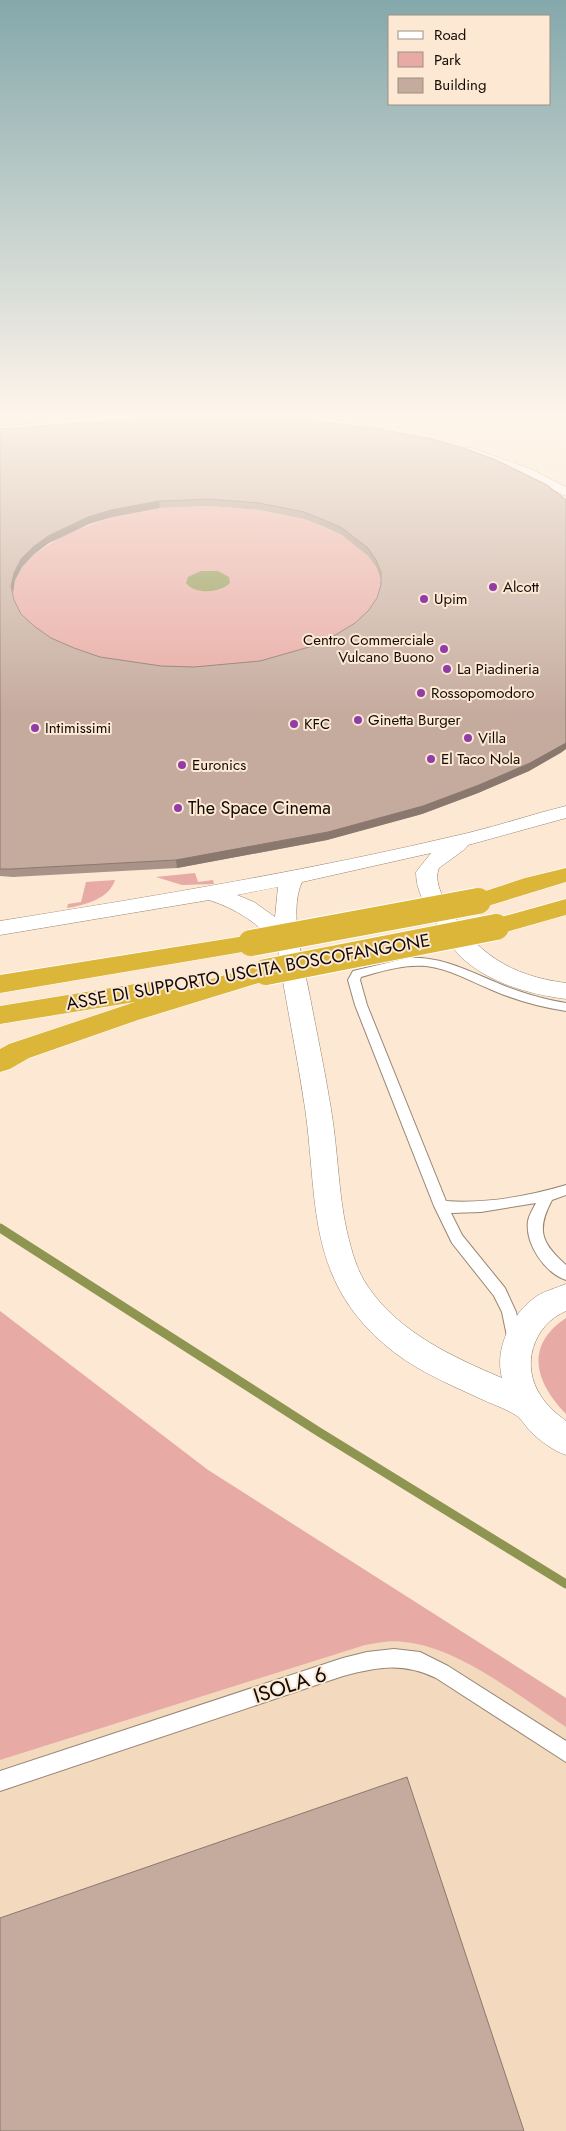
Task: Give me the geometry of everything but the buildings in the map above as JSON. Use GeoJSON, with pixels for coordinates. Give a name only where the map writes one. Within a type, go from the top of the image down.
{"type":"FeatureCollection","features":[{"type":"Feature","properties":{"kind":"highway"},"geometry":{"type":"LineString","coordinates":[[478,901],[532,883],[566,875]]}},
{"type":"Feature","properties":{"kind":"highway"},"geometry":{"type":"LineString","coordinates":[[478,901],[566,888]]}},
{"type":"Feature","properties":{"kind":"highway","name":"ASSE DI SUPPORTO USCITA BOSCOFANGONE"},"geometry":{"type":"LineString","coordinates":[[0,984],[251,942],[478,901]]}},
{"type":"Feature","properties":{"kind":"highway"},"geometry":{"type":"LineString","coordinates":[[496,927],[566,907]]}},
{"type":"Feature","properties":{"kind":"highway"},"geometry":{"type":"LineString","coordinates":[[496,927],[566,918]]}},
{"type":"Feature","properties":{"kind":"highway","name":"ASSE DI SUPPORTO USCITA BOSCOFANGONE"},"geometry":{"type":"LineString","coordinates":[[0,1015],[266,972],[496,927]]}},
{"type":"Feature","properties":{"kind":"highway"},"geometry":{"type":"LineString","coordinates":[[0,1062],[19,1051],[130,1013],[266,972]]}},
{"type":"Feature","properties":{"kind":"street"},"geometry":{"type":"LineString","coordinates":[[525,822],[566,798]]}},
{"type":"Feature","properties":{"kind":"street"},"geometry":{"type":"LineString","coordinates":[[0,928],[112,911],[294,877],[471,838],[566,812]]}},
{"type":"Feature","properties":{"kind":"street"},"geometry":{"type":"LineString","coordinates":[[471,838],[454,847],[432,863],[427,872],[426,881],[430,892],[460,940],[470,951],[493,968],[515,979],[540,988],[566,991]]}},
{"type":"Feature","properties":{"kind":"street"},"geometry":{"type":"LineString","coordinates":[[294,877],[288,891],[289,942],[318,1110],[332,1224],[342,1265],[358,1297],[389,1330],[412,1349],[442,1367],[529,1406]]}},
{"type":"Feature","properties":{"kind":"street"},"geometry":{"type":"LineString","coordinates":[[210,893],[250,908],[265,918],[289,942]]}},
{"type":"Feature","properties":{"kind":"street"},"geometry":{"type":"LineString","coordinates":[[566,1297],[541,1309],[524,1326],[516,1349],[515,1368],[520,1387],[529,1406],[548,1428],[566,1440]]}},
{"type":"Feature","properties":{"kind":"lane"},"geometry":{"type":"LineString","coordinates":[[516,1349],[509,1312],[500,1292],[457,1239],[441,1206],[362,1005],[354,980],[357,974],[411,962],[424,962],[455,968],[503,990],[547,1004],[566,1007]]}},
{"type":"Feature","properties":{"kind":"lane"},"geometry":{"type":"LineString","coordinates":[[441,1206],[460,1209],[488,1206],[546,1196],[566,1190]]}},
{"type":"Feature","properties":{"kind":"lane"},"geometry":{"type":"LineString","coordinates":[[546,1196],[535,1222],[538,1242],[546,1257],[566,1274]]}},
{"type":"Feature","properties":{"kind":"lane","name":"ISOLA 6"},"geometry":{"type":"LineString","coordinates":[[0,1781],[343,1667],[367,1661],[394,1658],[420,1661],[442,1672],[566,1752]]}},
{"type":"Feature","properties":{"kind":"shaded area"},"geometry":{"type":"Polygon","coordinates":[[[201,571],[218,571],[229,577],[230,583],[214,591],[201,591],[190,587],[186,583],[188,577],[201,571]]]}},
{"type":"Feature","properties":{"kind":"shaded area"},"geometry":{"type":"Polygon","coordinates":[[[0,1311],[208,1470],[566,1698],[566,2131],[0,2131],[0,1311]]]}},
{"type":"Feature","properties":{"kind":"green space"},"geometry":{"type":"Polygon","coordinates":[[[286,515],[304,519],[342,535],[368,556],[376,567],[381,580],[381,592],[368,618],[289,661],[162,674],[52,646],[15,607],[13,593],[15,580],[22,567],[34,554],[67,533],[112,517],[286,515]]]}},
{"type":"Feature","properties":{"kind":"green space"},"geometry":{"type":"Polygon","coordinates":[[[195,873],[198,882],[213,880],[214,884],[182,885],[156,877],[195,873]]]}},
{"type":"Feature","properties":{"kind":"green space"},"geometry":{"type":"Polygon","coordinates":[[[115,880],[108,892],[96,900],[67,908],[68,904],[81,902],[86,882],[115,880]]]}},
{"type":"Feature","properties":{"kind":"green space"},"geometry":{"type":"Polygon","coordinates":[[[0,1311],[208,1470],[566,1698],[566,1727],[509,1688],[467,1663],[425,1646],[399,1641],[365,1645],[0,1760],[0,1311]]]}},
{"type":"Feature","properties":{"kind":"green space"},"geometry":{"type":"Polygon","coordinates":[[[566,1318],[566,1414],[555,1402],[541,1377],[539,1352],[544,1340],[566,1318]]]}},
{"type":"Feature","properties":{"kind":"waterway"},"geometry":{"type":"LineString","coordinates":[[0,1228],[319,1432],[566,1584]]}},
{"type":"Feature","properties":{"kind":"place","name":"Alcott"},"geometry":{"type":"Point","coordinates":[493,587]}},
{"type":"Feature","properties":{"kind":"place","name":"Upim"},"geometry":{"type":"Point","coordinates":[424,599]}},
{"type":"Feature","properties":{"kind":"place","name":"Centro Commerciale Vulcano Buono"},"geometry":{"type":"Point","coordinates":[444,649]}},
{"type":"Feature","properties":{"kind":"place","name":"La Piadineria"},"geometry":{"type":"Point","coordinates":[447,669]}},
{"type":"Feature","properties":{"kind":"place","name":"Rossopomodoro"},"geometry":{"type":"Point","coordinates":[421,693]}},
{"type":"Feature","properties":{"kind":"place","name":"Ginetta Burger"},"geometry":{"type":"Point","coordinates":[358,720]}},
{"type":"Feature","properties":{"kind":"place","name":"KFC"},"geometry":{"type":"Point","coordinates":[294,724]}},
{"type":"Feature","properties":{"kind":"place","name":"Intimissimi"},"geometry":{"type":"Point","coordinates":[35,728]}},
{"type":"Feature","properties":{"kind":"place","name":"Villa"},"geometry":{"type":"Point","coordinates":[468,738]}},
{"type":"Feature","properties":{"kind":"place","name":"El Taco Nola"},"geometry":{"type":"Point","coordinates":[431,759]}},
{"type":"Feature","properties":{"kind":"place","name":"Euronics"},"geometry":{"type":"Point","coordinates":[182,765]}},
{"type":"Feature","properties":{"kind":"place","name":"The Space Cinema"},"geometry":{"type":"Point","coordinates":[178,808]}}]}
